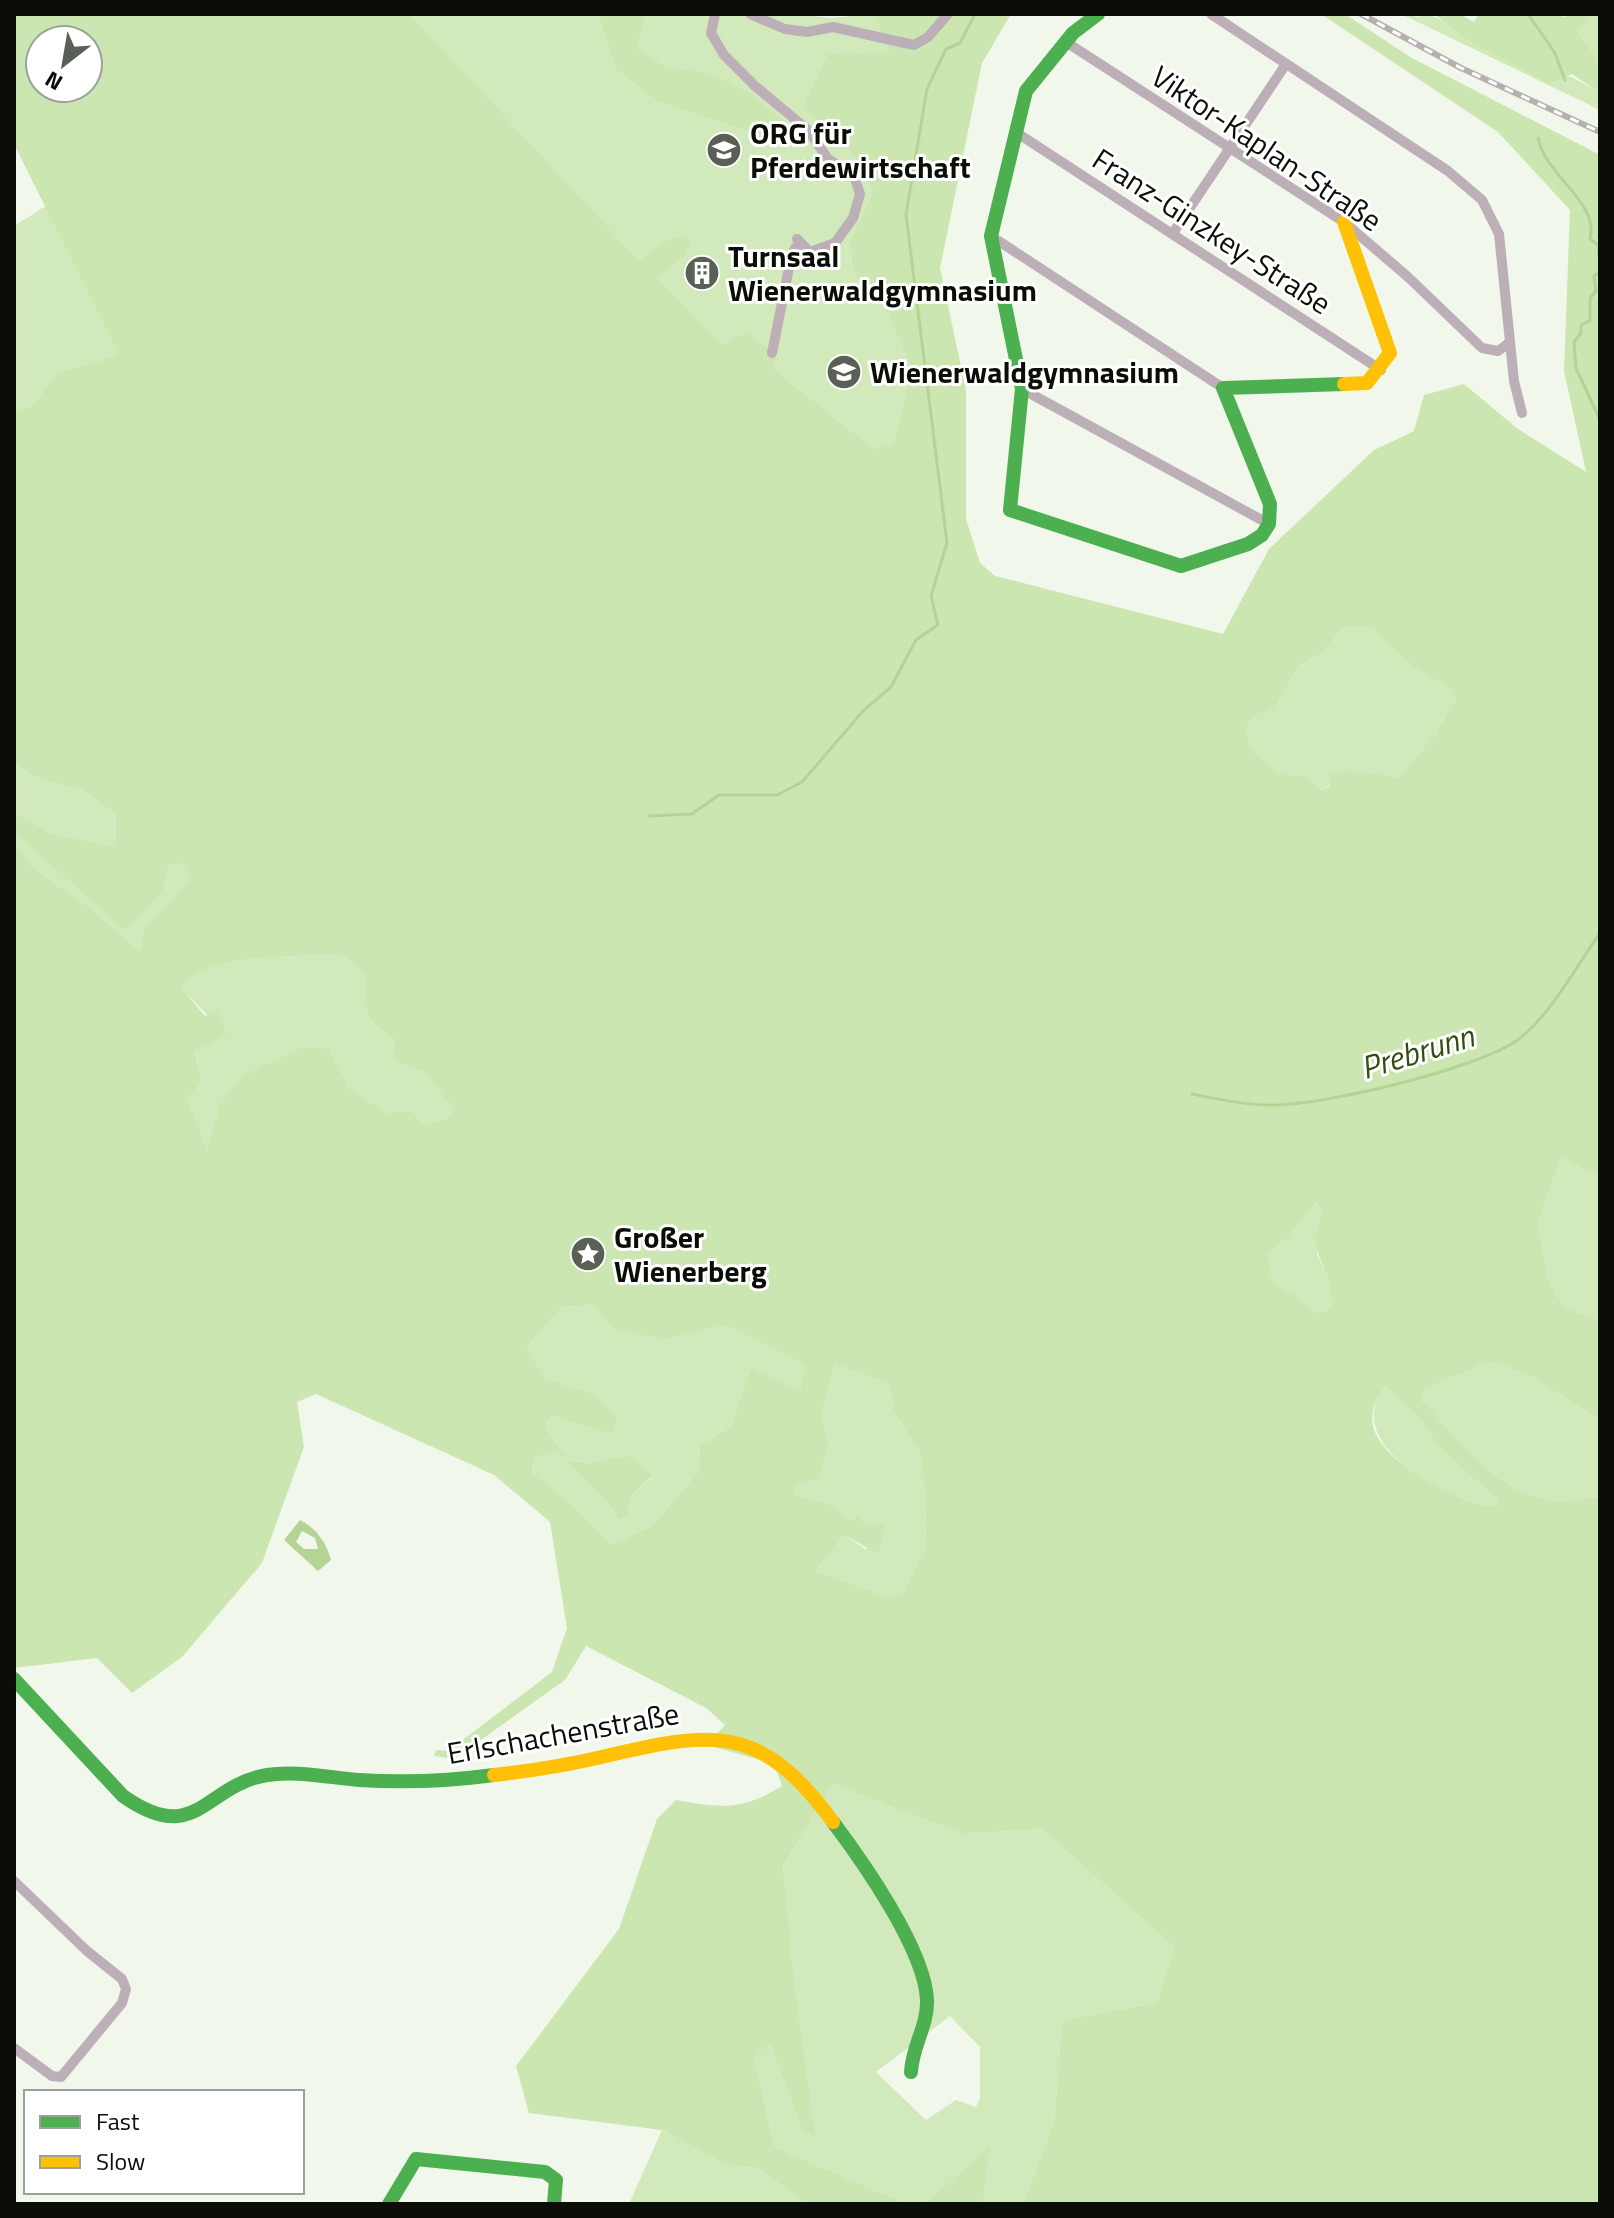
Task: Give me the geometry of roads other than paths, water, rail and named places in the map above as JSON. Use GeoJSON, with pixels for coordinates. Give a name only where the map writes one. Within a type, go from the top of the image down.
{"type":"FeatureCollection","features":[{"type":"Feature","properties":{"kind":"street"},"geometry":{"type":"LineString","coordinates":[[715,14],[711,33],[724,55],[755,86],[808,130],[828,159],[854,176],[860,194],[853,218],[835,243],[810,252],[795,248],[772,353]]}},
{"type":"Feature","properties":{"kind":"street"},"geometry":{"type":"LineString","coordinates":[[750,14],[785,29],[807,32],[833,27],[914,45],[928,37],[948,14]]}},
{"type":"Feature","properties":{"kind":"street"},"geometry":{"type":"LineString","coordinates":[[991,236],[1223,388],[1270,504],[1269,524],[1262,535],[1248,544],[1181,566],[1010,510],[1022,389],[991,236],[1026,91],[1066,42],[1098,14]]}},
{"type":"Feature","properties":{"kind":"street"},"geometry":{"type":"LineString","coordinates":[[1211,14],[1448,171],[1482,200],[1495,224],[1502,252],[1509,343],[1522,413]]}},
{"type":"Feature","properties":{"kind":"street","name":"Viktor-Kaplan-Straße"},"geometry":{"type":"LineString","coordinates":[[1066,42],[1228,150],[1344,222],[1408,277],[1482,348],[1498,351],[1509,343]]}},
{"type":"Feature","properties":{"kind":"street"},"geometry":{"type":"LineString","coordinates":[[1173,233],[1286,64]]}},
{"type":"Feature","properties":{"kind":"street","name":"Franz-Ginzkey-Straße"},"geometry":{"type":"LineString","coordinates":[[1017,133],[1381,370]]}},
{"type":"Feature","properties":{"kind":"street"},"geometry":{"type":"LineString","coordinates":[[1223,388],[1367,383],[1381,370],[1390,353],[1344,222]]}},
{"type":"Feature","properties":{"kind":"street"},"geometry":{"type":"LineString","coordinates":[[797,239],[810,252]]}},
{"type":"Feature","properties":{"kind":"street"},"geometry":{"type":"LineString","coordinates":[[1022,389],[1269,524]]}},
{"type":"Feature","properties":{"kind":"street","name":"Erlschachenstraße"},"geometry":{"type":"LineString","coordinates":[[14,1679],[123,1796],[140,1811],[156,1818],[176,1819],[206,1808],[251,1779],[267,1775],[393,1783],[455,1780],[559,1765],[691,1736],[731,1741],[765,1754],[784,1765],[825,1812],[861,1864],[922,1974],[928,2000],[923,2023],[910,2053],[911,2072]]}},
{"type":"Feature","properties":{"kind":"street"},"geometry":{"type":"LineString","coordinates":[[14,1881],[87,1951],[122,1979],[126,1989],[122,2003],[61,2077],[52,2076],[14,2048]]}},
{"type":"Feature","properties":{"kind":"street"},"geometry":{"type":"LineString","coordinates":[[389,2204],[410,2164],[416,2159],[545,2172],[556,2180],[554,2204]]}},
{"type":"Feature","properties":{"kind":"waterway"},"geometry":{"type":"LineString","coordinates":[[649,816],[692,814],[719,795],[777,795],[802,782],[864,710],[891,687],[916,640],[938,625],[931,596],[947,543],[906,215],[927,89],[946,49],[960,43],[975,14]]}},
{"type":"Feature","properties":{"kind":"waterway","name":"Prebrunn"},"geometry":{"type":"LineString","coordinates":[[1528,14],[1555,53],[1565,80]]}},
{"type":"Feature","properties":{"kind":"waterway","name":"Prebrunn"},"geometry":{"type":"LineString","coordinates":[[1538,138],[1548,161],[1588,216],[1590,239],[1598,245],[1600,264]]}},
{"type":"Feature","properties":{"kind":"waterway","name":"Prebrunn"},"geometry":{"type":"LineString","coordinates":[[1600,271],[1594,276],[1596,291],[1590,298],[1590,321],[1581,325],[1581,333],[1574,342],[1576,368],[1600,420]]}},
{"type":"Feature","properties":{"kind":"waterway","name":"Prebrunn"},"geometry":{"type":"LineString","coordinates":[[1600,423],[1600,433]]}},
{"type":"Feature","properties":{"kind":"waterway","name":"Prebrunn"},"geometry":{"type":"LineString","coordinates":[[1192,1094],[1271,1105],[1324,1100],[1431,1075],[1492,1053],[1526,1034],[1538,1021],[1600,933]]}},
{"type":"Feature","properties":{"kind":"railway"},"geometry":{"type":"LineString","coordinates":[[1361,14],[1461,68],[1600,132]]}},
{"type":"Feature","properties":{"kind":"place","name":"ORG für Pferdewirtschaft"},"geometry":{"type":"Point","coordinates":[724,150]}},
{"type":"Feature","properties":{"kind":"place","name":"Turnsaal Wienerwaldgymnasium"},"geometry":{"type":"Point","coordinates":[702,273]}},
{"type":"Feature","properties":{"kind":"place","name":"Wienerwaldgymnasium"},"geometry":{"type":"Point","coordinates":[844,372]}},
{"type":"Feature","properties":{"kind":"place","name":"Großer Wienerberg"},"geometry":{"type":"Point","coordinates":[588,1254]}}]}
